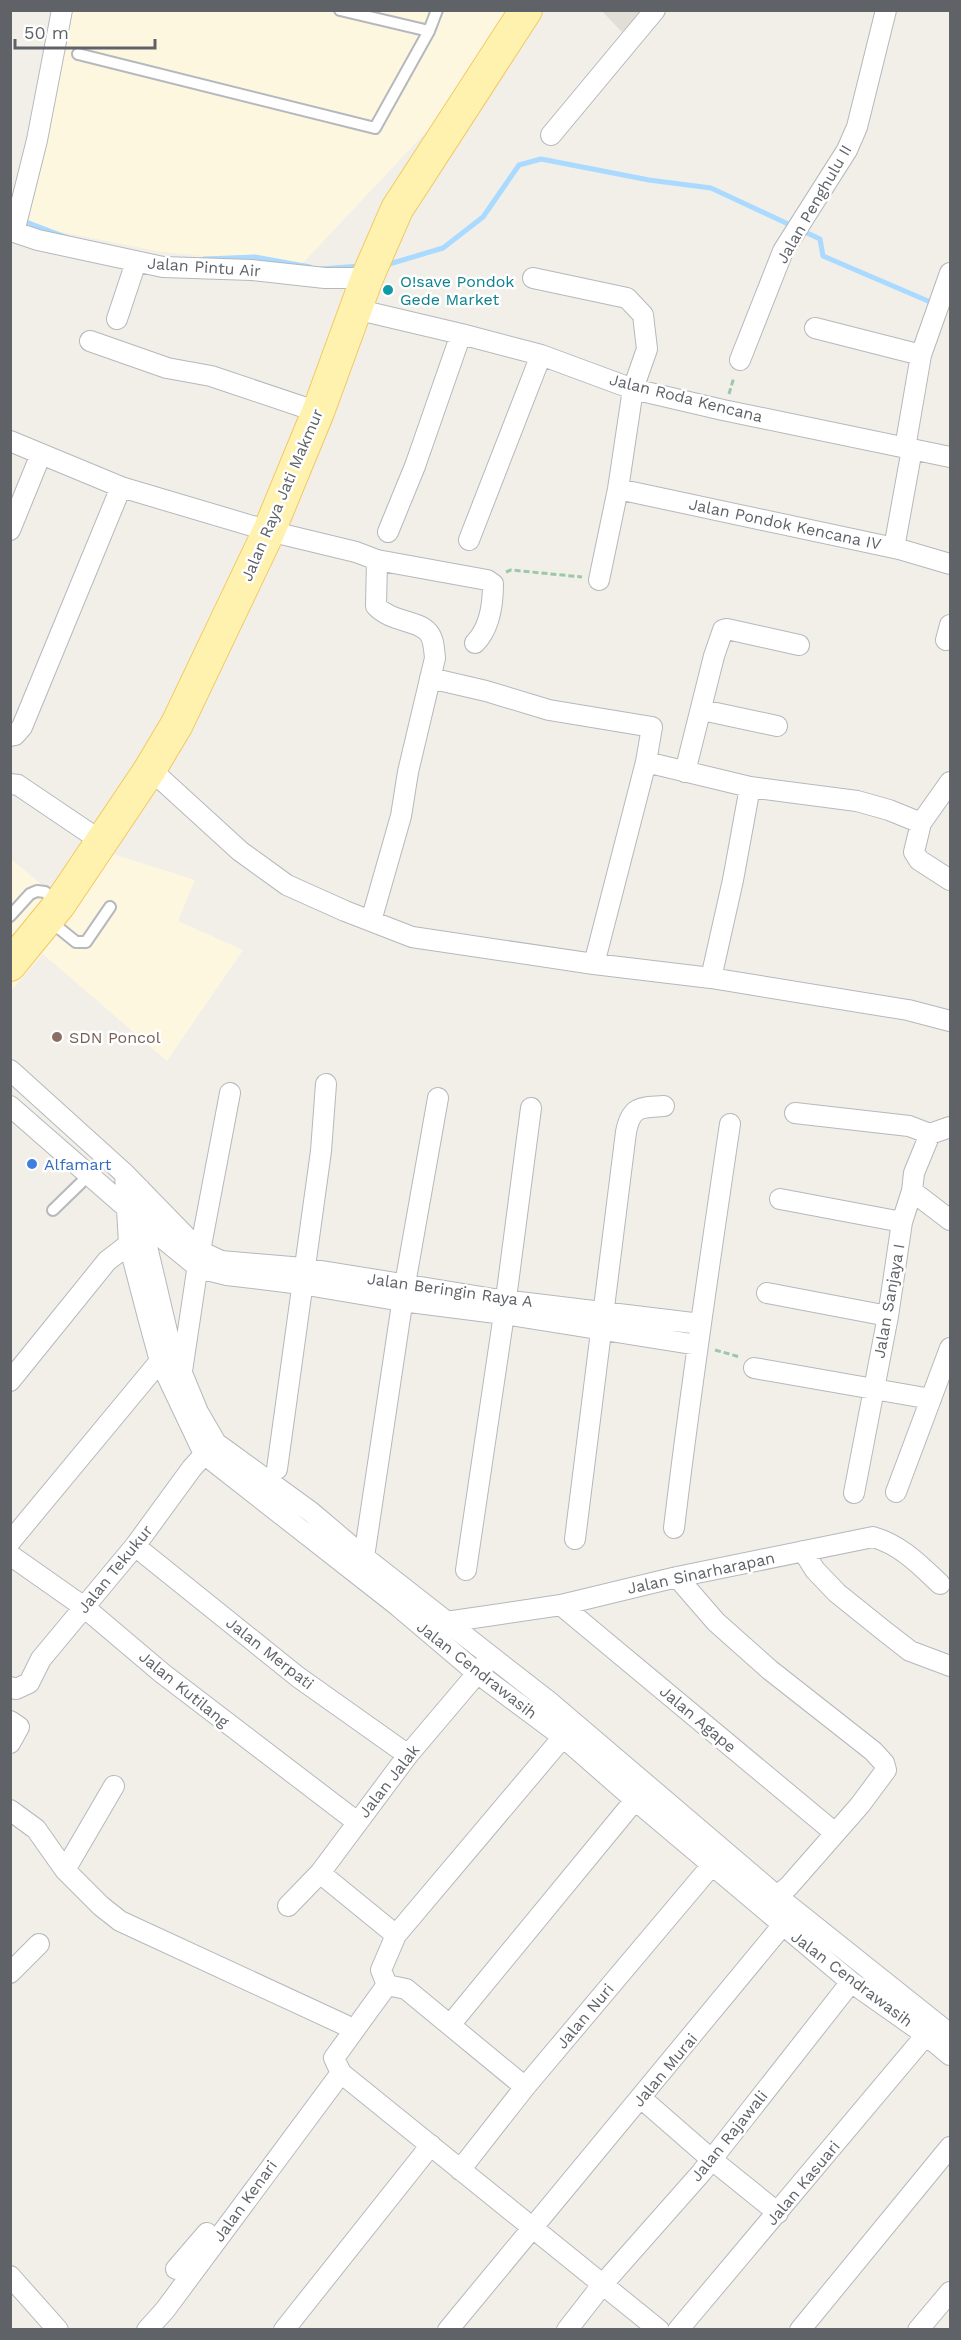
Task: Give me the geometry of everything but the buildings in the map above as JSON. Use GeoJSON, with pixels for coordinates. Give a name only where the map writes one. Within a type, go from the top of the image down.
{"type":"FeatureCollection","features":[{"type":"Feature","properties":{"kind":"main road","name":"Jalan Raya Jati Makmur"},"geometry":{"type":"LineString","coordinates":[[10,965],[53,912],[149,771],[177,724],[269,531],[318,412],[355,309],[397,209],[526,10]]}},
{"type":"Feature","properties":{"kind":"street"},"geometry":{"type":"LineString","coordinates":[[15,229],[37,140],[62,10]]}},
{"type":"Feature","properties":{"kind":"street"},"geometry":{"type":"LineString","coordinates":[[551,135],[655,10]]}},
{"type":"Feature","properties":{"kind":"street","name":"Jalan Penghulu II"},"geometry":{"type":"LineString","coordinates":[[740,360],[779,260],[847,150],[857,127],[886,10]]}},
{"type":"Feature","properties":{"kind":"street","name":"Jalan Pintu Air"},"geometry":{"type":"LineString","coordinates":[[15,229],[30,238],[163,267],[252,270],[325,278],[368,278]]}},
{"type":"Feature","properties":{"kind":"street"},"geometry":{"type":"LineString","coordinates":[[117,319],[136,262]]}},
{"type":"Feature","properties":{"kind":"street"},"geometry":{"type":"LineString","coordinates":[[894,548],[921,355],[951,273]]}},
{"type":"Feature","properties":{"kind":"street"},"geometry":{"type":"LineString","coordinates":[[533,278],[627,298],[643,315],[647,349],[633,389],[618,489],[599,580]]}},
{"type":"Feature","properties":{"kind":"street","name":"Jalan Roda Kencana"},"geometry":{"type":"LineString","coordinates":[[355,309],[541,355],[633,389],[951,457]]}},
{"type":"Feature","properties":{"kind":"street"},"geometry":{"type":"LineString","coordinates":[[815,328],[921,355]]}},
{"type":"Feature","properties":{"kind":"street"},"geometry":{"type":"LineString","coordinates":[[388,532],[415,466],[461,334]]}},
{"type":"Feature","properties":{"kind":"street"},"geometry":{"type":"LineString","coordinates":[[90,341],[167,368],[211,376],[318,412]]}},
{"type":"Feature","properties":{"kind":"street"},"geometry":{"type":"LineString","coordinates":[[470,540],[541,355]]}},
{"type":"Feature","properties":{"kind":"street"},"geometry":{"type":"LineString","coordinates":[[10,441],[121,487],[269,531],[356,552],[378,560],[487,580],[493,584],[492,609],[483,634],[475,643]]}},
{"type":"Feature","properties":{"kind":"street"},"geometry":{"type":"LineString","coordinates":[[10,530],[41,454]]}},
{"type":"Feature","properties":{"kind":"street"},"geometry":{"type":"LineString","coordinates":[[10,736],[15,735],[22,727],[121,487]]}},
{"type":"Feature","properties":{"kind":"street","name":"Jalan Pondok Kencana IV"},"geometry":{"type":"LineString","coordinates":[[618,489],[894,548],[951,564]]}},
{"type":"Feature","properties":{"kind":"street"},"geometry":{"type":"LineString","coordinates":[[371,921],[401,816],[408,772],[435,658],[432,640],[427,630],[384,614],[376,606],[378,560]]}},
{"type":"Feature","properties":{"kind":"street"},"geometry":{"type":"LineString","coordinates":[[686,772],[714,656],[723,630],[799,645]]}},
{"type":"Feature","properties":{"kind":"street"},"geometry":{"type":"LineString","coordinates":[[430,678],[486,691],[549,710],[652,727],[646,762],[594,964]]}},
{"type":"Feature","properties":{"kind":"street"},"geometry":{"type":"LineString","coordinates":[[702,710],[777,726]]}},
{"type":"Feature","properties":{"kind":"street"},"geometry":{"type":"LineString","coordinates":[[646,762],[750,787],[857,801],[921,823]]}},
{"type":"Feature","properties":{"kind":"street"},"geometry":{"type":"LineString","coordinates":[[149,771],[160,778],[240,851],[287,885],[412,937],[594,964],[711,978],[908,1010],[950,1020]]}},
{"type":"Feature","properties":{"kind":"street"},"geometry":{"type":"LineString","coordinates":[[951,782],[921,823],[914,852],[919,860],[951,880]]}},
{"type":"Feature","properties":{"kind":"street"},"geometry":{"type":"LineString","coordinates":[[10,784],[18,785],[101,842]]}},
{"type":"Feature","properties":{"kind":"street"},"geometry":{"type":"LineString","coordinates":[[711,978],[733,880],[750,787]]}},
{"type":"Feature","properties":{"kind":"street"},"geometry":{"type":"LineString","coordinates":[[10,1070],[125,1174],[200,1260]]}},
{"type":"Feature","properties":{"kind":"street"},"geometry":{"type":"LineString","coordinates":[[277,1469],[321,1151],[326,1084]]}},
{"type":"Feature","properties":{"kind":"street"},"geometry":{"type":"LineString","coordinates":[[182,1377],[184,1350],[230,1094]]}},
{"type":"Feature","properties":{"kind":"street"},"geometry":{"type":"LineString","coordinates":[[364,1557],[403,1292],[438,1098]]}},
{"type":"Feature","properties":{"kind":"street"},"geometry":{"type":"LineString","coordinates":[[10,1106],[126,1205]]}},
{"type":"Feature","properties":{"kind":"street"},"geometry":{"type":"LineString","coordinates":[[575,1539],[628,1120],[633,1112],[641,1107],[664,1106]]}},
{"type":"Feature","properties":{"kind":"street"},"geometry":{"type":"LineString","coordinates":[[466,1570],[531,1108]]}},
{"type":"Feature","properties":{"kind":"street"},"geometry":{"type":"LineString","coordinates":[[795,1113],[909,1126],[930,1134],[951,1127]]}},
{"type":"Feature","properties":{"kind":"street"},"geometry":{"type":"LineString","coordinates":[[674,1528],[689,1397],[730,1124]]}},
{"type":"Feature","properties":{"kind":"street","name":"Jalan Sanjaya I"},"geometry":{"type":"LineString","coordinates":[[854,1493],[888,1316],[902,1222],[912,1191],[914,1173],[930,1134]]}},
{"type":"Feature","properties":{"kind":"street","name":"Jalan Cendrawasih"},"geometry":{"type":"LineString","coordinates":[[125,1174],[126,1205],[145,1236]]}},
{"type":"Feature","properties":{"kind":"street","name":"Jalan Cendrawasih"},"geometry":{"type":"LineString","coordinates":[[140,1189],[145,1236],[167,1358],[210,1448],[307,1532],[491,1657],[552,1704],[777,1896],[788,1918],[851,1982],[951,2055]]}},
{"type":"Feature","properties":{"kind":"street"},"geometry":{"type":"LineString","coordinates":[[912,1191],[951,1220]]}},
{"type":"Feature","properties":{"kind":"street"},"geometry":{"type":"LineString","coordinates":[[780,1199],[902,1222]]}},
{"type":"Feature","properties":{"kind":"street"},"geometry":{"type":"LineString","coordinates":[[10,1381],[107,1261],[145,1236],[200,1260],[227,1275],[302,1276],[504,1306],[603,1321],[698,1345]]}},
{"type":"Feature","properties":{"kind":"street"},"geometry":{"type":"LineString","coordinates":[[767,1293],[888,1316]]}},
{"type":"Feature","properties":{"kind":"street"},"geometry":{"type":"LineString","coordinates":[[603,1321],[701,1324]]}},
{"type":"Feature","properties":{"kind":"street"},"geometry":{"type":"LineString","coordinates":[[896,1492],[951,1348]]}},
{"type":"Feature","properties":{"kind":"street"},"geometry":{"type":"LineString","coordinates":[[10,1542],[167,1358]]}},
{"type":"Feature","properties":{"kind":"street","name":"Jalan Cendrawasih"},"geometry":{"type":"LineString","coordinates":[[167,1358],[182,1377],[198,1412],[210,1448],[319,1518],[438,1623],[477,1673],[563,1737],[712,1864],[951,2034]]}},
{"type":"Feature","properties":{"kind":"street"},"geometry":{"type":"LineString","coordinates":[[754,1368],[931,1399]]}},
{"type":"Feature","properties":{"kind":"street","name":"Jalan Tekukur"},"geometry":{"type":"LineString","coordinates":[[10,1687],[16,1689],[29,1683],[41,1659],[135,1546],[210,1448]]}},
{"type":"Feature","properties":{"kind":"street","name":"Jalan Sinarharapan"},"geometry":{"type":"LineString","coordinates":[[438,1623],[561,1605],[677,1577],[873,1537],[888,1541],[940,1584]]}},
{"type":"Feature","properties":{"kind":"street","name":"Jalan Merpati"},"geometry":{"type":"LineString","coordinates":[[135,1546],[298,1677],[408,1755]]}},
{"type":"Feature","properties":{"kind":"street"},"geometry":{"type":"LineString","coordinates":[[803,1551],[815,1570],[837,1593],[910,1651],[951,1666]]}},
{"type":"Feature","properties":{"kind":"street","name":"Jalan Kutilang"},"geometry":{"type":"LineString","coordinates":[[10,1555],[84,1607],[179,1686],[357,1822]]}},
{"type":"Feature","properties":{"kind":"street"},"geometry":{"type":"LineString","coordinates":[[677,1577],[716,1623],[770,1670],[873,1751],[884,1763],[886,1770],[860,1805],[789,1886],[777,1896]]}},
{"type":"Feature","properties":{"kind":"street","name":"Jalan Agape"},"geometry":{"type":"LineString","coordinates":[[561,1605],[835,1833]]}},
{"type":"Feature","properties":{"kind":"street","name":"Jalan Jalak"},"geometry":{"type":"LineString","coordinates":[[288,1906],[320,1873],[408,1755],[491,1657]]}},
{"type":"Feature","properties":{"kind":"street"},"geometry":{"type":"LineString","coordinates":[[10,1721],[19,1727],[10,1743]]}},
{"type":"Feature","properties":{"kind":"street"},"geometry":{"type":"LineString","coordinates":[[525,2087],[406,1989],[387,1985],[381,1970],[396,1935],[563,1737]]}},
{"type":"Feature","properties":{"kind":"street"},"geometry":{"type":"LineString","coordinates":[[65,1870],[114,1786]]}},
{"type":"Feature","properties":{"kind":"street"},"geometry":{"type":"LineString","coordinates":[[450,2025],[635,1800]]}},
{"type":"Feature","properties":{"kind":"street"},"geometry":{"type":"LineString","coordinates":[[10,1810],[36,1829],[65,1870],[101,1906],[120,1921],[345,2025]]}},
{"type":"Feature","properties":{"kind":"street","name":"Jalan Nuri"},"geometry":{"type":"LineString","coordinates":[[460,2170],[525,2087],[712,1864]]}},
{"type":"Feature","properties":{"kind":"street"},"geometry":{"type":"LineString","coordinates":[[320,1873],[396,1935]]}},
{"type":"Feature","properties":{"kind":"street","name":"Jalan Murai"},"geometry":{"type":"LineString","coordinates":[[448,2330],[788,1918]]}},
{"type":"Feature","properties":{"kind":"street"},"geometry":{"type":"LineString","coordinates":[[10,1972],[39,1944]]}},
{"type":"Feature","properties":{"kind":"street","name":"Jalan Rajawali"},"geometry":{"type":"LineString","coordinates":[[567,2330],[602,2285],[711,2159],[851,1982]]}},
{"type":"Feature","properties":{"kind":"street","name":"Jalan Kenari"},"geometry":{"type":"LineString","coordinates":[[147,2330],[165,2310],[328,2089],[337,2065],[387,1985]]}},
{"type":"Feature","properties":{"kind":"street","name":"Jalan Kasuari"},"geometry":{"type":"LineString","coordinates":[[678,2330],[926,2035]]}},
{"type":"Feature","properties":{"kind":"street"},"geometry":{"type":"LineString","coordinates":[[337,2065],[460,2170],[659,2330]]}},
{"type":"Feature","properties":{"kind":"street"},"geometry":{"type":"LineString","coordinates":[[176,2269],[242,2190],[282,2136],[303,2102],[316,2092],[328,2089]]}},
{"type":"Feature","properties":{"kind":"street"},"geometry":{"type":"LineString","coordinates":[[641,2098],[778,2213]]}},
{"type":"Feature","properties":{"kind":"street"},"geometry":{"type":"LineString","coordinates":[[284,2330],[431,2145]]}},
{"type":"Feature","properties":{"kind":"street"},"geometry":{"type":"LineString","coordinates":[[800,2330],[951,2147]]}},
{"type":"Feature","properties":{"kind":"street"},"geometry":{"type":"LineString","coordinates":[[10,2276],[58,2330]]}},
{"type":"Feature","properties":{"kind":"street"},"geometry":{"type":"LineString","coordinates":[[918,2330],[951,2292]]}},
{"type":"Feature","properties":{"kind":"lane"},"geometry":{"type":"LineString","coordinates":[[340,10],[429,31]]}},
{"type":"Feature","properties":{"kind":"lane"},"geometry":{"type":"LineString","coordinates":[[78,54],[375,128],[429,31],[437,10]]}},
{"type":"Feature","properties":{"kind":"lane"},"geometry":{"type":"LineString","coordinates":[[10,916],[30,894],[37,891],[45,892],[53,912],[76,942],[82,943],[86,942],[110,907]]}},
{"type":"Feature","properties":{"kind":"lane"},"geometry":{"type":"LineString","coordinates":[[53,1210],[89,1175]]}},
{"type":"Feature","properties":{"kind":"path"},"geometry":{"type":"LineString","coordinates":[[723,410],[740,360]]}},
{"type":"Feature","properties":{"kind":"path"},"geometry":{"type":"LineString","coordinates":[[487,580],[511,570],[557,573],[599,580]]}},
{"type":"Feature","properties":{"kind":"path"},"geometry":{"type":"LineString","coordinates":[[698,1345],[748,1359],[750,1366],[754,1368]]}},
{"type":"Feature","properties":{"kind":"shaded area"},"geometry":{"type":"Polygon","coordinates":[[[67,11],[513,11],[456,100],[301,265],[162,252],[16,223],[67,11]]]}},
{"type":"Feature","properties":{"kind":"shaded area"},"geometry":{"type":"Polygon","coordinates":[[[602,11],[643,11],[622,32],[602,11]]]}},
{"type":"Feature","properties":{"kind":"shaded area"},"geometry":{"type":"Polygon","coordinates":[[[100,850],[195,880],[178,921],[243,950],[167,1061],[43,954],[11,991],[11,859],[60,900],[100,850]]]}},
{"type":"Feature","properties":{"kind":"waterway"},"geometry":{"type":"LineString","coordinates":[[386,265],[443,248],[483,217],[519,165],[541,159],[649,180],[711,188],[820,239],[823,256],[935,304]]}},
{"type":"Feature","properties":{"kind":"waterway"},"geometry":{"type":"LineString","coordinates":[[21,220],[68,238]]}},
{"type":"Feature","properties":{"kind":"waterway"},"geometry":{"type":"LineString","coordinates":[[204,259],[255,257],[310,267]]}},
{"type":"Feature","properties":{"kind":"waterway"},"geometry":{"type":"LineString","coordinates":[[320,269],[361,266]]}},
{"type":"Feature","properties":{"kind":"place","name":"O!save Pondok Gede Market"},"geometry":{"type":"Point","coordinates":[388,290]}},
{"type":"Feature","properties":{"kind":"place","name":"SDN Poncol"},"geometry":{"type":"Point","coordinates":[57,1037]}},
{"type":"Feature","properties":{"kind":"place","name":"Alfamart"},"geometry":{"type":"Point","coordinates":[32,1164]}}]}
